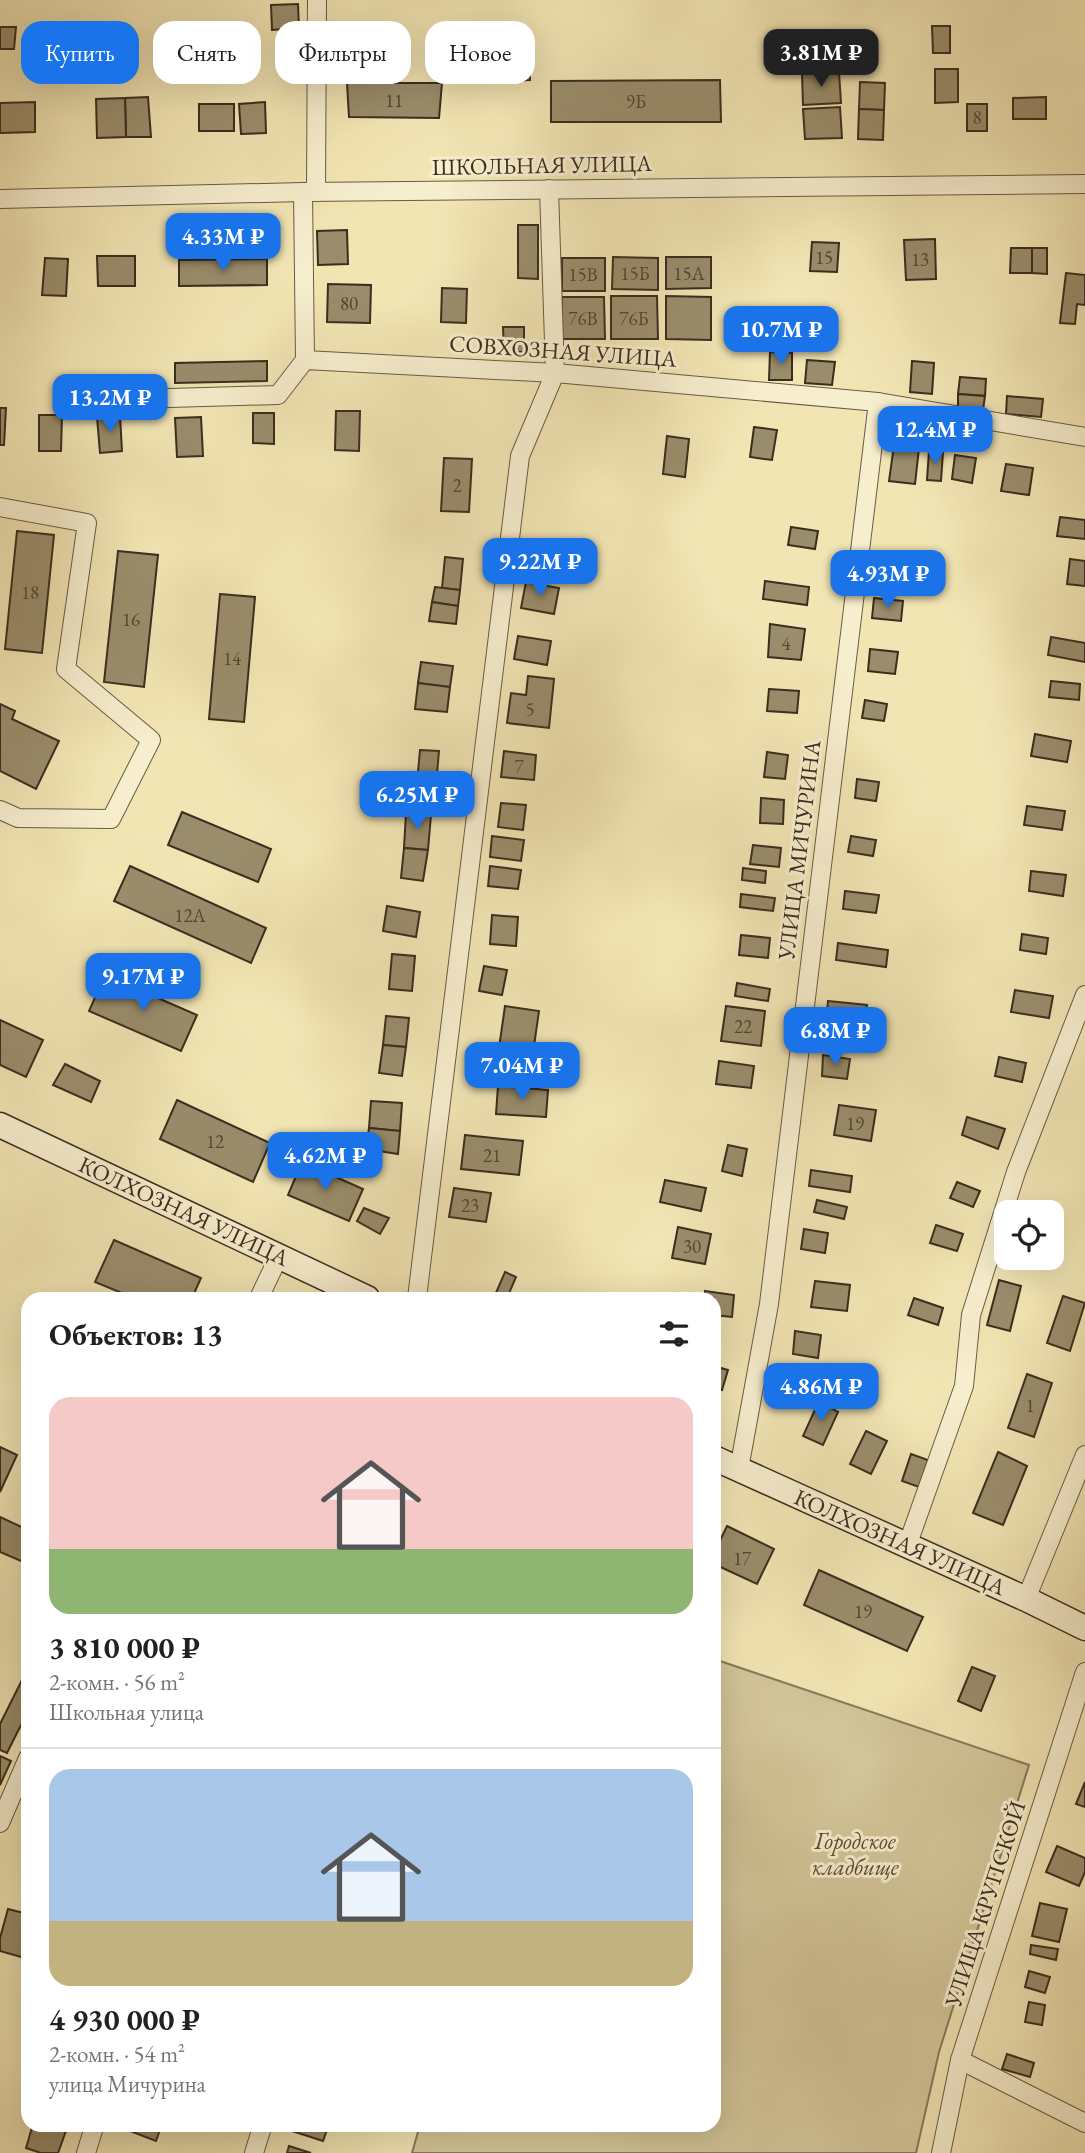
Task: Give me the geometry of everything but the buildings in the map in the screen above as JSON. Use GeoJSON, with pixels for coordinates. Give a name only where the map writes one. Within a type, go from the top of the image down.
{"type":"FeatureCollection","features":[{"type":"Feature","properties":{"kind":"main road","name":"КОЛХОЗНАЯ УЛИЦА"},"geometry":{"type":"LineString","coordinates":[[0,1125],[354,1292]]}},
{"type":"Feature","properties":{"kind":"main road","name":"КОЛХОЗНАЯ УЛИЦА"},"geometry":{"type":"LineString","coordinates":[[721,1461],[1085,1628]]}},
{"type":"Feature","properties":{"kind":"street"},"geometry":{"type":"LineString","coordinates":[[135,399],[278,395],[304,360],[317,0]]}},
{"type":"Feature","properties":{"kind":"street","name":"ШКОЛЬНАЯ УЛИЦА"},"geometry":{"type":"LineString","coordinates":[[0,199],[310,192],[1085,184]]}},
{"type":"Feature","properties":{"kind":"street"},"geometry":{"type":"LineString","coordinates":[[418,1292],[520,456],[555,373],[549,189]]}},
{"type":"Feature","properties":{"kind":"street","name":"СОВХОЗНАЯ УЛИЦА"},"geometry":{"type":"LineString","coordinates":[[304,360],[555,373],[878,402],[1085,437]]}},
{"type":"Feature","properties":{"kind":"street","name":"УЛИЦА МИЧУРИНА"},"geometry":{"type":"LineString","coordinates":[[739,1469],[769,1304],[878,402]]}},
{"type":"Feature","properties":{"kind":"street"},"geometry":{"type":"LineString","coordinates":[[0,507],[88,523],[66,669],[152,740],[111,819],[18,818],[0,810]]}},
{"type":"Feature","properties":{"kind":"street"},"geometry":{"type":"LineString","coordinates":[[907,1546],[964,1386],[971,1315],[1012,1185],[1084,998]]}},
{"type":"Feature","properties":{"kind":"street"},"geometry":{"type":"LineString","coordinates":[[262,1292],[279,1256]]}},
{"type":"Feature","properties":{"kind":"street"},"geometry":{"type":"LineString","coordinates":[[1026,1599],[1085,1455]]}},
{"type":"Feature","properties":{"kind":"street","name":"УЛИЦА КРУПСКОЙ"},"geometry":{"type":"LineString","coordinates":[[942,2153],[960,2060],[1085,1672]]}},
{"type":"Feature","properties":{"kind":"street"},"geometry":{"type":"LineString","coordinates":[[0,1823],[21,1774]]}},
{"type":"Feature","properties":{"kind":"street"},"geometry":{"type":"LineString","coordinates":[[960,2060],[1085,2123]]}},
{"type":"Feature","properties":{"kind":"street"},"geometry":{"type":"LineString","coordinates":[[86,2153],[93,2132]]}},
{"type":"Feature","properties":{"kind":"street"},"geometry":{"type":"LineString","coordinates":[[254,2153],[261,2132]]}},
{"type":"Feature","properties":{"kind":"green space","name":"Городское кладбище"},"geometry":{"type":"Polygon","coordinates":[[[721,1661],[1029,1765],[939,2052],[916,2153],[412,2153],[418,2132],[721,2132],[721,1661]]]}}]}
